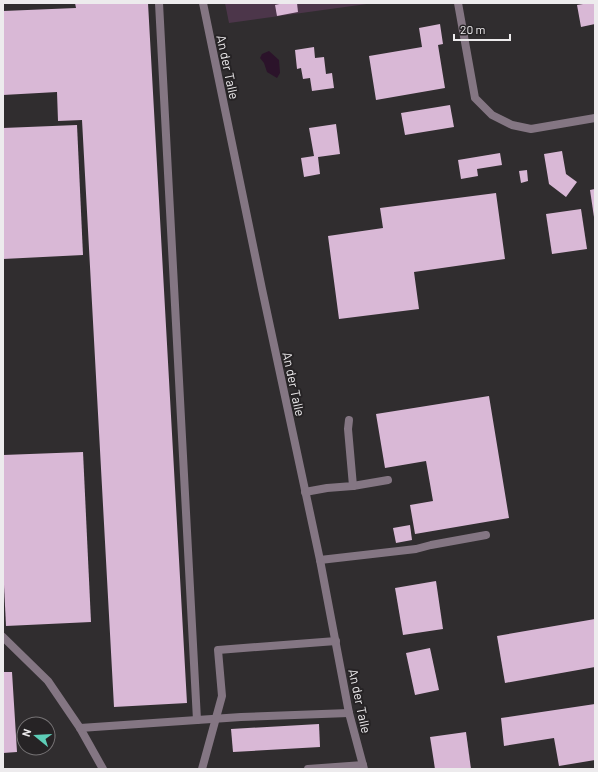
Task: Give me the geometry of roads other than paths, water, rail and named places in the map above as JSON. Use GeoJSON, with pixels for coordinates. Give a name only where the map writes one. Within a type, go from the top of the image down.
{"type":"FeatureCollection","features":[{"type":"Feature","properties":{"kind":"street"},"geometry":{"type":"LineString","coordinates":[[159,3],[198,720]]}},
{"type":"Feature","properties":{"kind":"street","name":"An der Talle"},"geometry":{"type":"LineString","coordinates":[[203,3],[320,560],[350,713],[364,767]]}},
{"type":"Feature","properties":{"kind":"street"},"geometry":{"type":"LineString","coordinates":[[458,3],[475,98],[492,115],[512,125],[531,128],[595,118]]}},
{"type":"Feature","properties":{"kind":"street"},"geometry":{"type":"LineString","coordinates":[[349,420],[348,429],[353,486]]}},
{"type":"Feature","properties":{"kind":"street"},"geometry":{"type":"LineString","coordinates":[[305,492],[388,480]]}},
{"type":"Feature","properties":{"kind":"street"},"geometry":{"type":"LineString","coordinates":[[320,560],[343,559],[416,549],[486,535]]}},
{"type":"Feature","properties":{"kind":"street"},"geometry":{"type":"LineString","coordinates":[[3,637],[48,681],[80,728],[103,769]]}},
{"type":"Feature","properties":{"kind":"street"},"geometry":{"type":"LineString","coordinates":[[202,769],[222,696],[218,650],[336,641]]}},
{"type":"Feature","properties":{"kind":"street"},"geometry":{"type":"LineString","coordinates":[[80,728],[198,720],[350,713]]}},
{"type":"Feature","properties":{"kind":"street"},"geometry":{"type":"LineString","coordinates":[[308,769],[364,767]]}}]}
